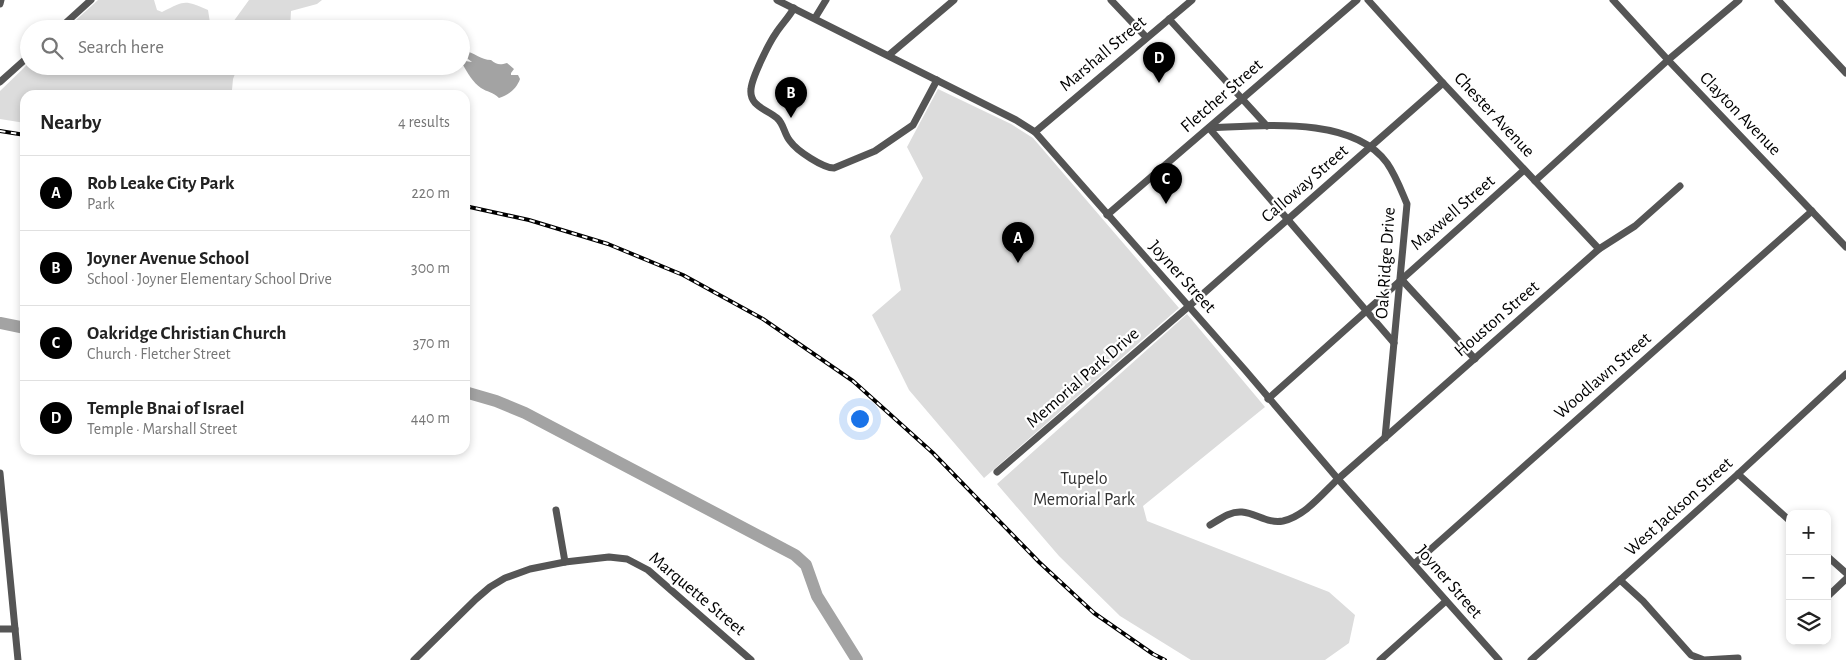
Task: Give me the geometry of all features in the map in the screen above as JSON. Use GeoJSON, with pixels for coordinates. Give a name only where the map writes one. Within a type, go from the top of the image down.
{"type":"FeatureCollection","features":[{"type":"Feature","properties":{"kind":"street"},"geometry":{"type":"LineString","coordinates":[[0,4],[1,0]]}},
{"type":"Feature","properties":{"kind":"street"},"geometry":{"type":"LineString","coordinates":[[69,20],[91,0]]}},
{"type":"Feature","properties":{"kind":"street","name":"Joyner Street"},"geometry":{"type":"LineString","coordinates":[[777,0],[1016,120],[1034,132],[1499,660]]}},
{"type":"Feature","properties":{"kind":"street"},"geometry":{"type":"LineString","coordinates":[[815,18],[826,0]]}},
{"type":"Feature","properties":{"kind":"street"},"geometry":{"type":"LineString","coordinates":[[889,55],[954,0]]}},
{"type":"Feature","properties":{"kind":"street"},"geometry":{"type":"LineString","coordinates":[[1111,0],[1146,37]]}},
{"type":"Feature","properties":{"kind":"street","name":"Marshall Street"},"geometry":{"type":"LineString","coordinates":[[1034,132],[1192,0]]}},
{"type":"Feature","properties":{"kind":"street","name":"Fletcher Street"},"geometry":{"type":"LineString","coordinates":[[1107,215],[1356,0]]}},
{"type":"Feature","properties":{"kind":"street","name":"Chester Avenue"},"geometry":{"type":"LineString","coordinates":[[1368,0],[1599,249]]}},
{"type":"Feature","properties":{"kind":"street","name":"Clayton Avenue"},"geometry":{"type":"LineString","coordinates":[[1613,0],[1846,247]]}},
{"type":"Feature","properties":{"kind":"street"},"geometry":{"type":"LineString","coordinates":[[1535,181],[1668,60],[1739,0]]}},
{"type":"Feature","properties":{"kind":"street"},"geometry":{"type":"LineString","coordinates":[[1778,0],[1846,72]]}},
{"type":"Feature","properties":{"kind":"street"},"geometry":{"type":"LineString","coordinates":[[794,8],[774,35],[752,81],[750,90],[756,105],[777,118],[782,124],[789,140],[796,148],[827,168],[834,168],[875,151],[912,125],[937,80]]}},
{"type":"Feature","properties":{"kind":"street"},"geometry":{"type":"LineString","coordinates":[[1169,19],[1267,126]]}},
{"type":"Feature","properties":{"kind":"street"},"geometry":{"type":"LineString","coordinates":[[0,82],[20,64]]}},
{"type":"Feature","properties":{"kind":"street","name":"Calloway Street"},"geometry":{"type":"LineString","coordinates":[[1188,307],[1443,83]]}},
{"type":"Feature","properties":{"kind":"street","name":"Oak Ridge Drive"},"geometry":{"type":"LineString","coordinates":[[1209,128],[1267,126],[1321,128],[1348,136],[1370,146],[1386,162],[1397,180],[1407,204],[1385,438]]}},
{"type":"Feature","properties":{"kind":"street"},"geometry":{"type":"LineString","coordinates":[[1209,128],[1394,343]]}},
{"type":"Feature","properties":{"kind":"street","name":"Maxwell Street"},"geometry":{"type":"LineString","coordinates":[[1268,398],[1524,170]]}},
{"type":"Feature","properties":{"kind":"street","name":"Houston Street"},"geometry":{"type":"LineString","coordinates":[[1210,525],[1228,514],[1242,512],[1264,520],[1283,521],[1304,511],[1474,358],[1599,249],[1636,226],[1680,186]]}},
{"type":"Feature","properties":{"kind":"street","name":"Woodlawn Street"},"geometry":{"type":"LineString","coordinates":[[1414,564],[1812,211]]}},
{"type":"Feature","properties":{"kind":"street"},"geometry":{"type":"LineString","coordinates":[[1401,279],[1474,358]]}},
{"type":"Feature","properties":{"kind":"street","name":"Memorial Park Drive"},"geometry":{"type":"LineString","coordinates":[[997,472],[1188,307]]}},
{"type":"Feature","properties":{"kind":"street","name":"West Jackson Street"},"geometry":{"type":"LineString","coordinates":[[1531,660],[1846,374]]}},
{"type":"Feature","properties":{"kind":"street"},"geometry":{"type":"LineString","coordinates":[[0,473],[18,660]]}},
{"type":"Feature","properties":{"kind":"street"},"geometry":{"type":"LineString","coordinates":[[1738,474],[1786,517]]}},
{"type":"Feature","properties":{"kind":"street"},"geometry":{"type":"LineString","coordinates":[[556,510],[565,562]]}},
{"type":"Feature","properties":{"kind":"street","name":"Marquette Street"},"geometry":{"type":"LineString","coordinates":[[414,660],[476,599],[498,582],[520,572],[565,562],[609,557],[635,562],[656,577],[751,660]]}},
{"type":"Feature","properties":{"kind":"street"},"geometry":{"type":"LineString","coordinates":[[1831,560],[1846,573]]}},
{"type":"Feature","properties":{"kind":"street"},"geometry":{"type":"LineString","coordinates":[[1831,593],[1846,579]]}},
{"type":"Feature","properties":{"kind":"street"},"geometry":{"type":"LineString","coordinates":[[1620,580],[1643,602],[1691,655],[1704,660],[1738,658]]}},
{"type":"Feature","properties":{"kind":"street"},"geometry":{"type":"LineString","coordinates":[[1380,660],[1446,601]]}},
{"type":"Feature","properties":{"kind":"street"},"geometry":{"type":"LineString","coordinates":[[0,630],[15,628]]}},
{"type":"Feature","properties":{"kind":"green space"},"geometry":{"type":"Polygon","coordinates":[[[98,0],[154,0],[157,10],[162,12],[181,3],[194,4],[208,10],[210,20],[76,20],[98,0]]]}},
{"type":"Feature","properties":{"kind":"green space"},"geometry":{"type":"Polygon","coordinates":[[[249,0],[322,0],[317,4],[291,11],[290,20],[235,20],[249,0]]]}},
{"type":"Feature","properties":{"kind":"green space"},"geometry":{"type":"Polygon","coordinates":[[[20,72],[20,75],[235,75],[232,90],[20,90],[20,122],[0,119],[0,91],[20,72]]]}},
{"type":"Feature","properties":{"kind":"green space"},"geometry":{"type":"Polygon","coordinates":[[[938,89],[1011,124],[1033,138],[1179,308],[984,478],[909,390],[872,315],[901,290],[890,236],[923,178],[907,147],[938,89]]]}},
{"type":"Feature","properties":{"kind":"green space","name":"Tupelo Memorial Park"},"geometry":{"type":"Polygon","coordinates":[[[1187,314],[1265,407],[1143,506],[1147,521],[1329,592],[1355,615],[1349,643],[1325,660],[1191,660],[1120,616],[1059,556],[997,484],[1187,314]]]}},
{"type":"Feature","properties":{"kind":"shaded area"},"geometry":{"type":"Polygon","coordinates":[[[470,53],[497,64],[507,63],[514,69],[511,75],[518,75],[520,79],[509,93],[499,98],[478,86],[473,80],[470,75],[470,62],[472,62],[470,60],[470,53]]]}},
{"type":"Feature","properties":{"kind":"waterway"},"geometry":{"type":"LineString","coordinates":[[0,323],[20,327]]}},
{"type":"Feature","properties":{"kind":"waterway"},"geometry":{"type":"LineString","coordinates":[[470,393],[496,401],[525,413],[795,555],[806,565],[817,596],[857,660]]}},
{"type":"Feature","properties":{"kind":"railway"},"geometry":{"type":"LineString","coordinates":[[0,131],[20,134]]}},
{"type":"Feature","properties":{"kind":"railway"},"geometry":{"type":"LineString","coordinates":[[470,207],[529,220],[608,244],[683,275],[763,319],[853,381],[933,453],[1039,562],[1094,613],[1153,654],[1165,660]]}},
{"type":"Feature","properties":{"kind":"place","name":"Temple Bnai of Israel"},"geometry":{"type":"Point","coordinates":[1159,83]}},
{"type":"Feature","properties":{"kind":"place","name":"Joyner Avenue School"},"geometry":{"type":"Point","coordinates":[791,118]}},
{"type":"Feature","properties":{"kind":"place","name":"Oakridge Christian Church"},"geometry":{"type":"Point","coordinates":[1166,204]}},
{"type":"Feature","properties":{"kind":"place","name":"Rob Leake City Park"},"geometry":{"type":"Point","coordinates":[1018,263]}}]}
